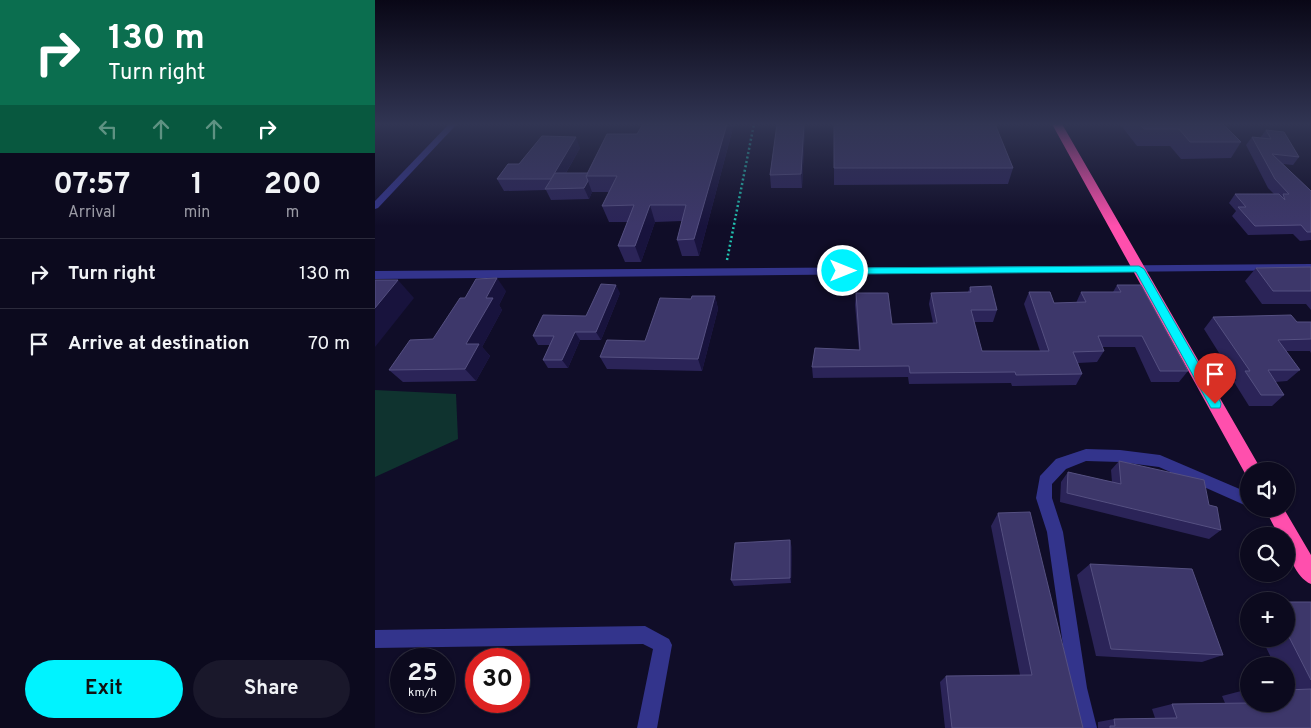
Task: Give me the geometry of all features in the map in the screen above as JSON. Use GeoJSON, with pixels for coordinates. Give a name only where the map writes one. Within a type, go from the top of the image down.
{"type":"FeatureCollection","features":[{"type":"Feature","properties":{"kind":"highway"},"geometry":{"type":"LineString","coordinates":[[1076,158],[1248,462]]}},
{"type":"Feature","properties":{"kind":"highway"},"geometry":{"type":"LineString","coordinates":[[1277,517],[1311,574]]}},
{"type":"Feature","properties":{"kind":"street"},"geometry":{"type":"LineString","coordinates":[[375,206],[421,158]]}},
{"type":"Feature","properties":{"kind":"street"},"geometry":{"type":"LineString","coordinates":[[375,275],[1311,268]]}},
{"type":"Feature","properties":{"kind":"street"},"geometry":{"type":"LineString","coordinates":[[1087,728],[1055,532],[1044,498],[1045,482],[1061,464],[1086,455],[1120,456],[1160,461],[1240,496]]}},
{"type":"Feature","properties":{"kind":"street"},"geometry":{"type":"LineString","coordinates":[[375,639],[645,635],[663,645],[647,728]]}},
{"type":"Feature","properties":{"kind":"path"},"geometry":{"type":"LineString","coordinates":[[725,272],[747,158]]}},
{"type":"Feature","properties":{"kind":"green space"},"geometry":{"type":"Polygon","coordinates":[[[375,390],[456,394],[458,439],[375,477],[375,390]]]}},
{"type":"Feature","properties":{"kind":"building"},"geometry":{"type":"Polygon","coordinates":[[[524,158],[564,158],[551,179],[497,179],[508,164],[519,164],[524,158]]]}},
{"type":"Feature","properties":{"kind":"building"},"geometry":{"type":"Polygon","coordinates":[[[595,158],[717,158],[694,239],[677,240],[686,205],[650,205],[635,246],[618,246],[634,205],[602,206],[617,176],[586,176],[595,158]]]}},
{"type":"Feature","properties":{"kind":"building"},"geometry":{"type":"Polygon","coordinates":[[[772,158],[802,158],[801,174],[770,175],[772,158]]]}},
{"type":"Feature","properties":{"kind":"building"},"geometry":{"type":"Polygon","coordinates":[[[834,158],[1009,158],[1013,168],[834,168],[834,158]]]}},
{"type":"Feature","properties":{"kind":"building"},"geometry":{"type":"Polygon","coordinates":[[[1263,158],[1276,158],[1311,191],[1311,232],[1307,232],[1301,225],[1255,226],[1238,207],[1246,207],[1235,194],[1279,194],[1285,200],[1283,194],[1289,194],[1275,179],[1263,158]]]}},
{"type":"Feature","properties":{"kind":"building"},"geometry":{"type":"Polygon","coordinates":[[[555,173],[588,173],[586,176],[588,181],[584,188],[545,189],[555,173]]]}},
{"type":"Feature","properties":{"kind":"building"},"geometry":{"type":"Polygon","coordinates":[[[1311,267],[1311,291],[1273,291],[1256,268],[1311,267]]]}},
{"type":"Feature","properties":{"kind":"building"},"geometry":{"type":"Polygon","coordinates":[[[497,278],[486,298],[493,298],[466,344],[479,344],[465,369],[389,370],[410,340],[433,339],[460,298],[465,298],[476,279],[497,278]]]}},
{"type":"Feature","properties":{"kind":"building"},"geometry":{"type":"Polygon","coordinates":[[[375,280],[398,280],[375,308],[375,280]]]}},
{"type":"Feature","properties":{"kind":"building"},"geometry":{"type":"Polygon","coordinates":[[[601,284],[616,285],[596,332],[575,332],[562,360],[543,360],[554,336],[533,336],[543,315],[586,316],[601,284]]]}},
{"type":"Feature","properties":{"kind":"building"},"geometry":{"type":"Polygon","coordinates":[[[1117,285],[1141,285],[1188,371],[1160,371],[1142,336],[1098,336],[1104,351],[1073,352],[1082,374],[1016,375],[1015,372],[910,373],[909,366],[812,367],[815,348],[860,350],[856,293],[888,293],[892,324],[937,323],[931,293],[971,292],[970,287],[991,286],[997,310],[971,310],[982,351],[1049,351],[1029,292],[1050,292],[1054,303],[1086,302],[1081,292],[1121,292],[1117,285]]]}},
{"type":"Feature","properties":{"kind":"building"},"geometry":{"type":"Polygon","coordinates":[[[692,296],[715,296],[698,359],[600,357],[607,340],[645,341],[660,298],[691,299],[692,296]]]}},
{"type":"Feature","properties":{"kind":"building"},"geometry":{"type":"Polygon","coordinates":[[[1291,315],[1297,322],[1311,322],[1311,339],[1278,340],[1300,370],[1268,370],[1284,395],[1261,395],[1245,371],[1250,371],[1213,317],[1291,315]]]}},
{"type":"Feature","properties":{"kind":"building"},"geometry":{"type":"Polygon","coordinates":[[[1119,461],[1204,480],[1209,505],[1217,507],[1221,530],[1067,493],[1068,472],[1121,484],[1119,461]]]}},
{"type":"Feature","properties":{"kind":"building"},"geometry":{"type":"Polygon","coordinates":[[[1030,512],[1083,728],[952,728],[946,676],[1032,675],[998,513],[1030,512]]]}},
{"type":"Feature","properties":{"kind":"building"},"geometry":{"type":"Polygon","coordinates":[[[790,540],[790,578],[731,580],[735,543],[790,540]]]}},
{"type":"Feature","properties":{"kind":"building"},"geometry":{"type":"Polygon","coordinates":[[[1090,564],[1192,569],[1223,655],[1111,649],[1090,564]]]}},
{"type":"Feature","properties":{"kind":"building"},"geometry":{"type":"Polygon","coordinates":[[[1295,602],[1311,602],[1311,680],[1294,647],[1295,602]]]}},
{"type":"Feature","properties":{"kind":"building"},"geometry":{"type":"Polygon","coordinates":[[[1311,689],[1311,728],[1110,728],[1110,726],[1115,726],[1114,719],[1177,718],[1172,704],[1240,703],[1240,712],[1295,712],[1295,690],[1311,689]]]}},
{"type":"Feature","properties":{"kind":"route"},"geometry":{"type":"LineString","coordinates":[[843,271],[1139,269],[1215,404]]}}]}
